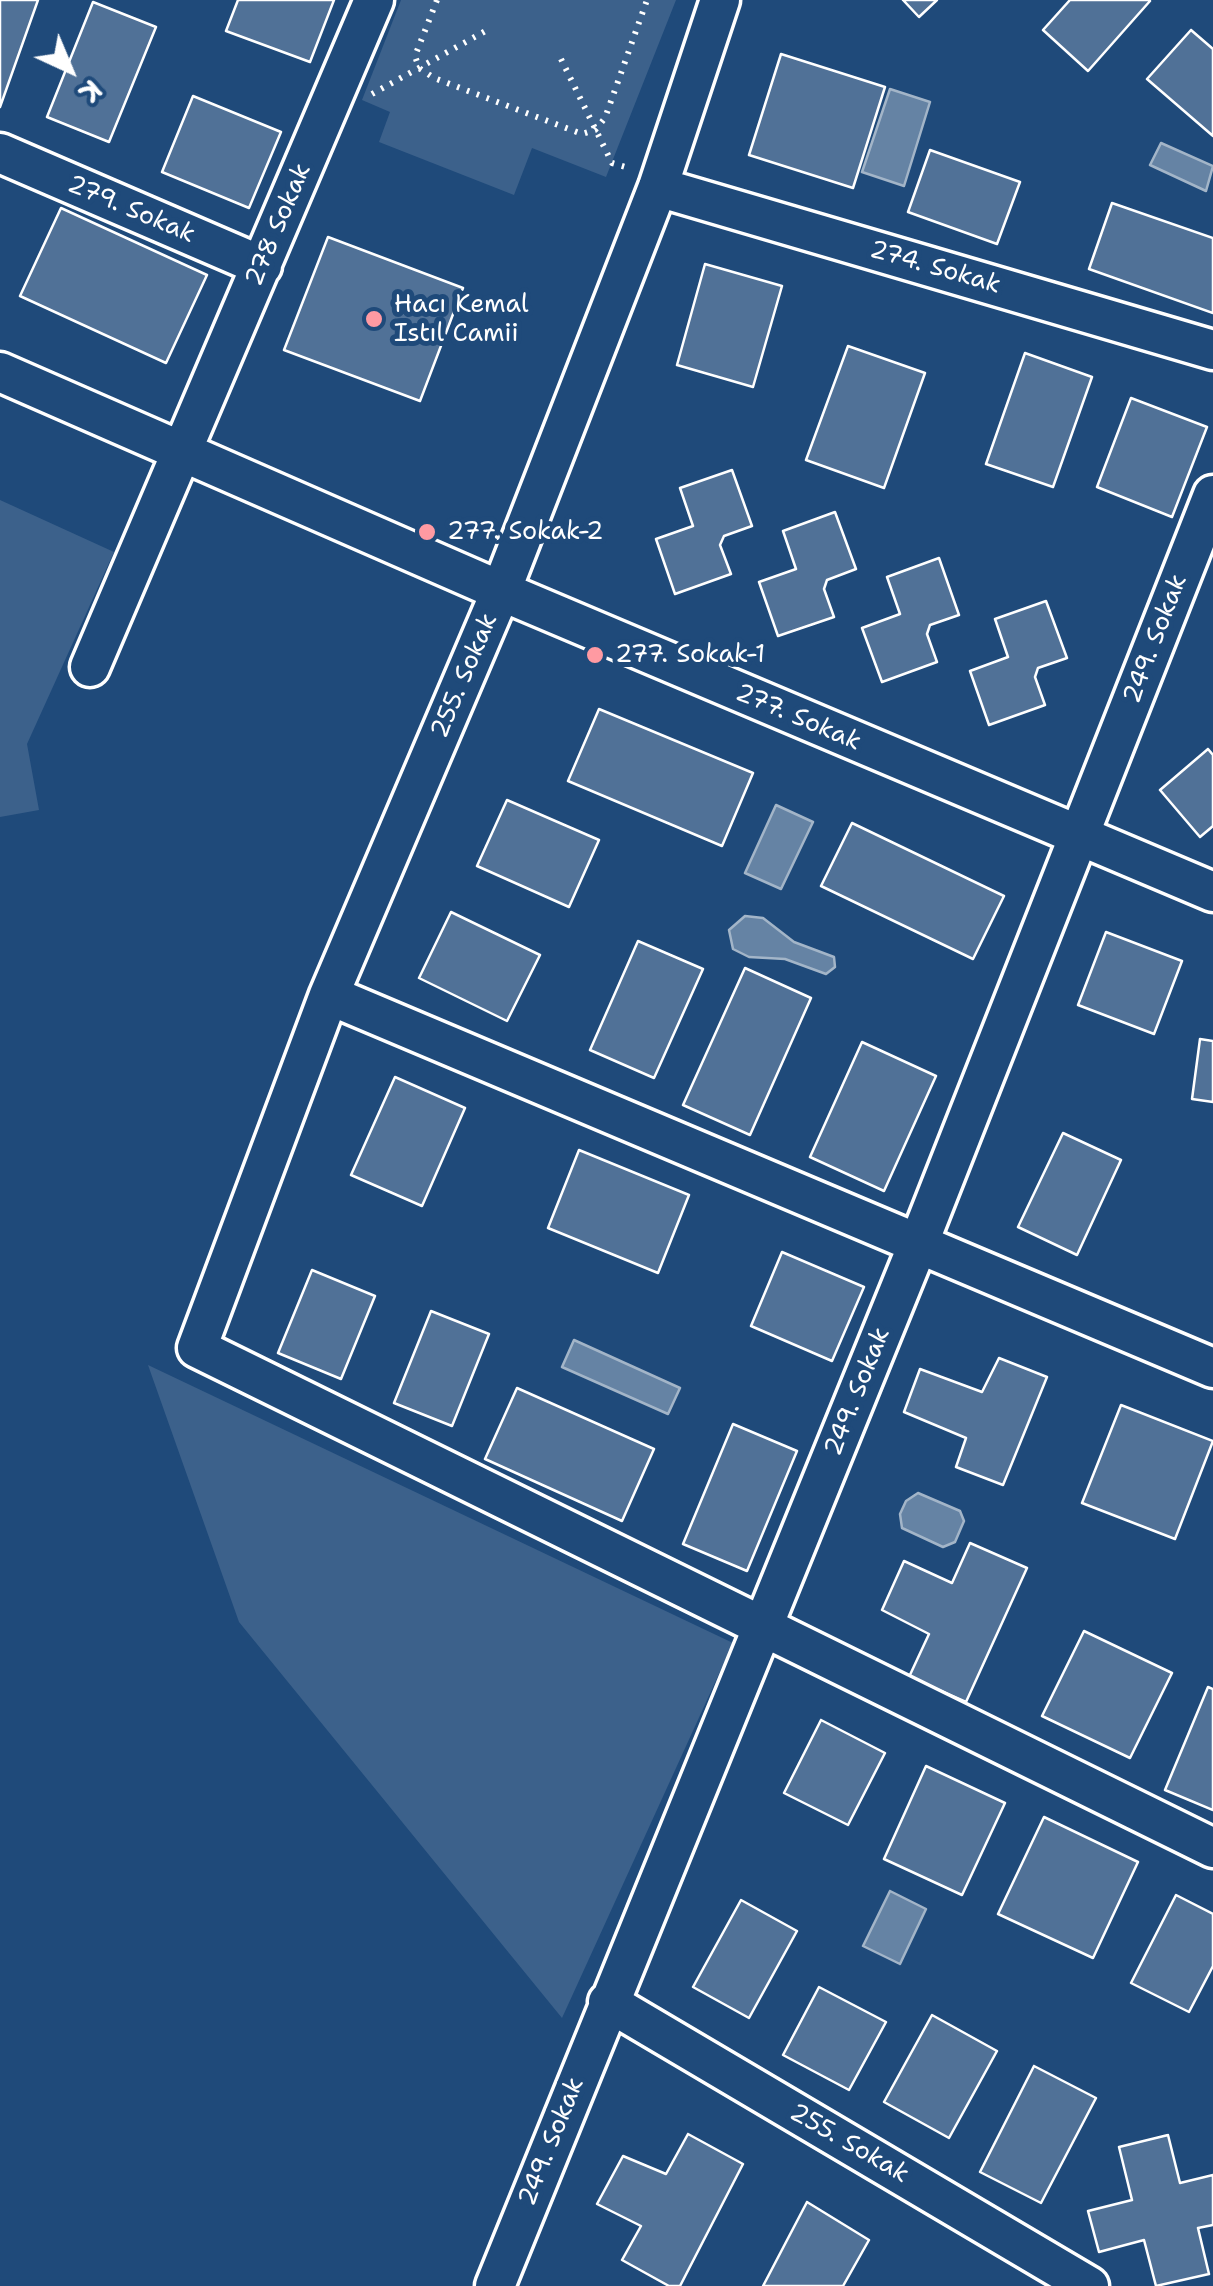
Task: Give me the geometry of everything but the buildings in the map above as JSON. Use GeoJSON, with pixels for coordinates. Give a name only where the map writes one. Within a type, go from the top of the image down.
{"type":"FeatureCollection","features":[{"type":"Feature","properties":{"kind":"street","name":"278 Sokak"},"geometry":{"type":"LineString","coordinates":[[90,667],[374,0]]}},
{"type":"Feature","properties":{"kind":"street","name":"255. Sokak"},"geometry":{"type":"LineString","coordinates":[[720,0],[659,183],[502,591],[329,995],[197,1348],[765,1624]]}},
{"type":"Feature","properties":{"kind":"street","name":"279. Sokak"},"geometry":{"type":"LineString","coordinates":[[0,153],[262,266]]}},
{"type":"Feature","properties":{"kind":"street","name":"274. Sokak"},"geometry":{"type":"LineString","coordinates":[[659,183],[1213,350]]}},
{"type":"Feature","properties":{"kind":"street","name":"277. Sokak"},"geometry":{"type":"LineString","coordinates":[[0,372],[1078,838],[1213,892]]}},
{"type":"Feature","properties":{"kind":"street","name":"249. Sokak"},"geometry":{"type":"LineString","coordinates":[[495,2286],[919,1242],[1213,495]]}},
{"type":"Feature","properties":{"kind":"street"},"geometry":{"type":"LineString","coordinates":[[329,995],[1213,1368]]}},
{"type":"Feature","properties":{"kind":"street"},"geometry":{"type":"LineString","coordinates":[[765,1624],[1213,1848]]}},
{"type":"Feature","properties":{"kind":"street","name":"255. Sokak"},"geometry":{"type":"LineString","coordinates":[[608,2002],[1090,2286]]}},
{"type":"Feature","properties":{"kind":"path"},"geometry":{"type":"LineString","coordinates":[[437,0],[414,56],[419,68],[428,76],[582,134],[595,130],[604,118],[648,0]]}},
{"type":"Feature","properties":{"kind":"path"},"geometry":{"type":"LineString","coordinates":[[336,90],[362,100],[489,29]]}},
{"type":"Feature","properties":{"kind":"path"},"geometry":{"type":"LineString","coordinates":[[561,59],[612,163],[659,183]]}},
{"type":"Feature","properties":{"kind":"shaded area"},"geometry":{"type":"Polygon","coordinates":[[[401,0],[676,0],[606,177],[532,148],[514,195],[379,142],[390,112],[362,100],[401,0]]]}},
{"type":"Feature","properties":{"kind":"shaded area"},"geometry":{"type":"Polygon","coordinates":[[[890,89],[930,102],[904,186],[862,172],[890,89]]]}},
{"type":"Feature","properties":{"kind":"shaded area"},"geometry":{"type":"Polygon","coordinates":[[[1161,143],[1213,166],[1206,191],[1150,165],[1161,143]]]}},
{"type":"Feature","properties":{"kind":"shaded area"},"geometry":{"type":"Polygon","coordinates":[[[0,500],[114,552],[27,744],[39,810],[0,817],[0,500]]]}},
{"type":"Feature","properties":{"kind":"shaded area"},"geometry":{"type":"Polygon","coordinates":[[[776,805],[813,822],[781,889],[745,873],[776,805]]]}},
{"type":"Feature","properties":{"kind":"shaded area"},"geometry":{"type":"Polygon","coordinates":[[[745,916],[763,918],[794,942],[834,957],[835,967],[826,974],[785,959],[749,957],[733,949],[729,930],[745,916]]]}},
{"type":"Feature","properties":{"kind":"shaded area"},"geometry":{"type":"Polygon","coordinates":[[[574,1340],[680,1388],[668,1414],[562,1367],[574,1340]]]}},
{"type":"Feature","properties":{"kind":"shaded area"},"geometry":{"type":"Polygon","coordinates":[[[148,1365],[733,1643],[562,2018],[239,1622],[148,1365]]]}},
{"type":"Feature","properties":{"kind":"shaded area"},"geometry":{"type":"Polygon","coordinates":[[[918,1493],[960,1511],[964,1521],[955,1542],[943,1547],[902,1528],[900,1514],[906,1501],[918,1493]]]}},
{"type":"Feature","properties":{"kind":"shaded area"},"geometry":{"type":"Polygon","coordinates":[[[890,1891],[926,1909],[900,1964],[863,1946],[890,1891]]]}},
{"type":"Feature","properties":{"kind":"place","name":"Hacı Kemal Istıl Camii"},"geometry":{"type":"Point","coordinates":[374,319]}},
{"type":"Feature","properties":{"kind":"place","name":"277. Sokak-2"},"geometry":{"type":"Point","coordinates":[427,532]}},
{"type":"Feature","properties":{"kind":"place","name":"277. Sokak-1"},"geometry":{"type":"Point","coordinates":[595,655]}}]}
